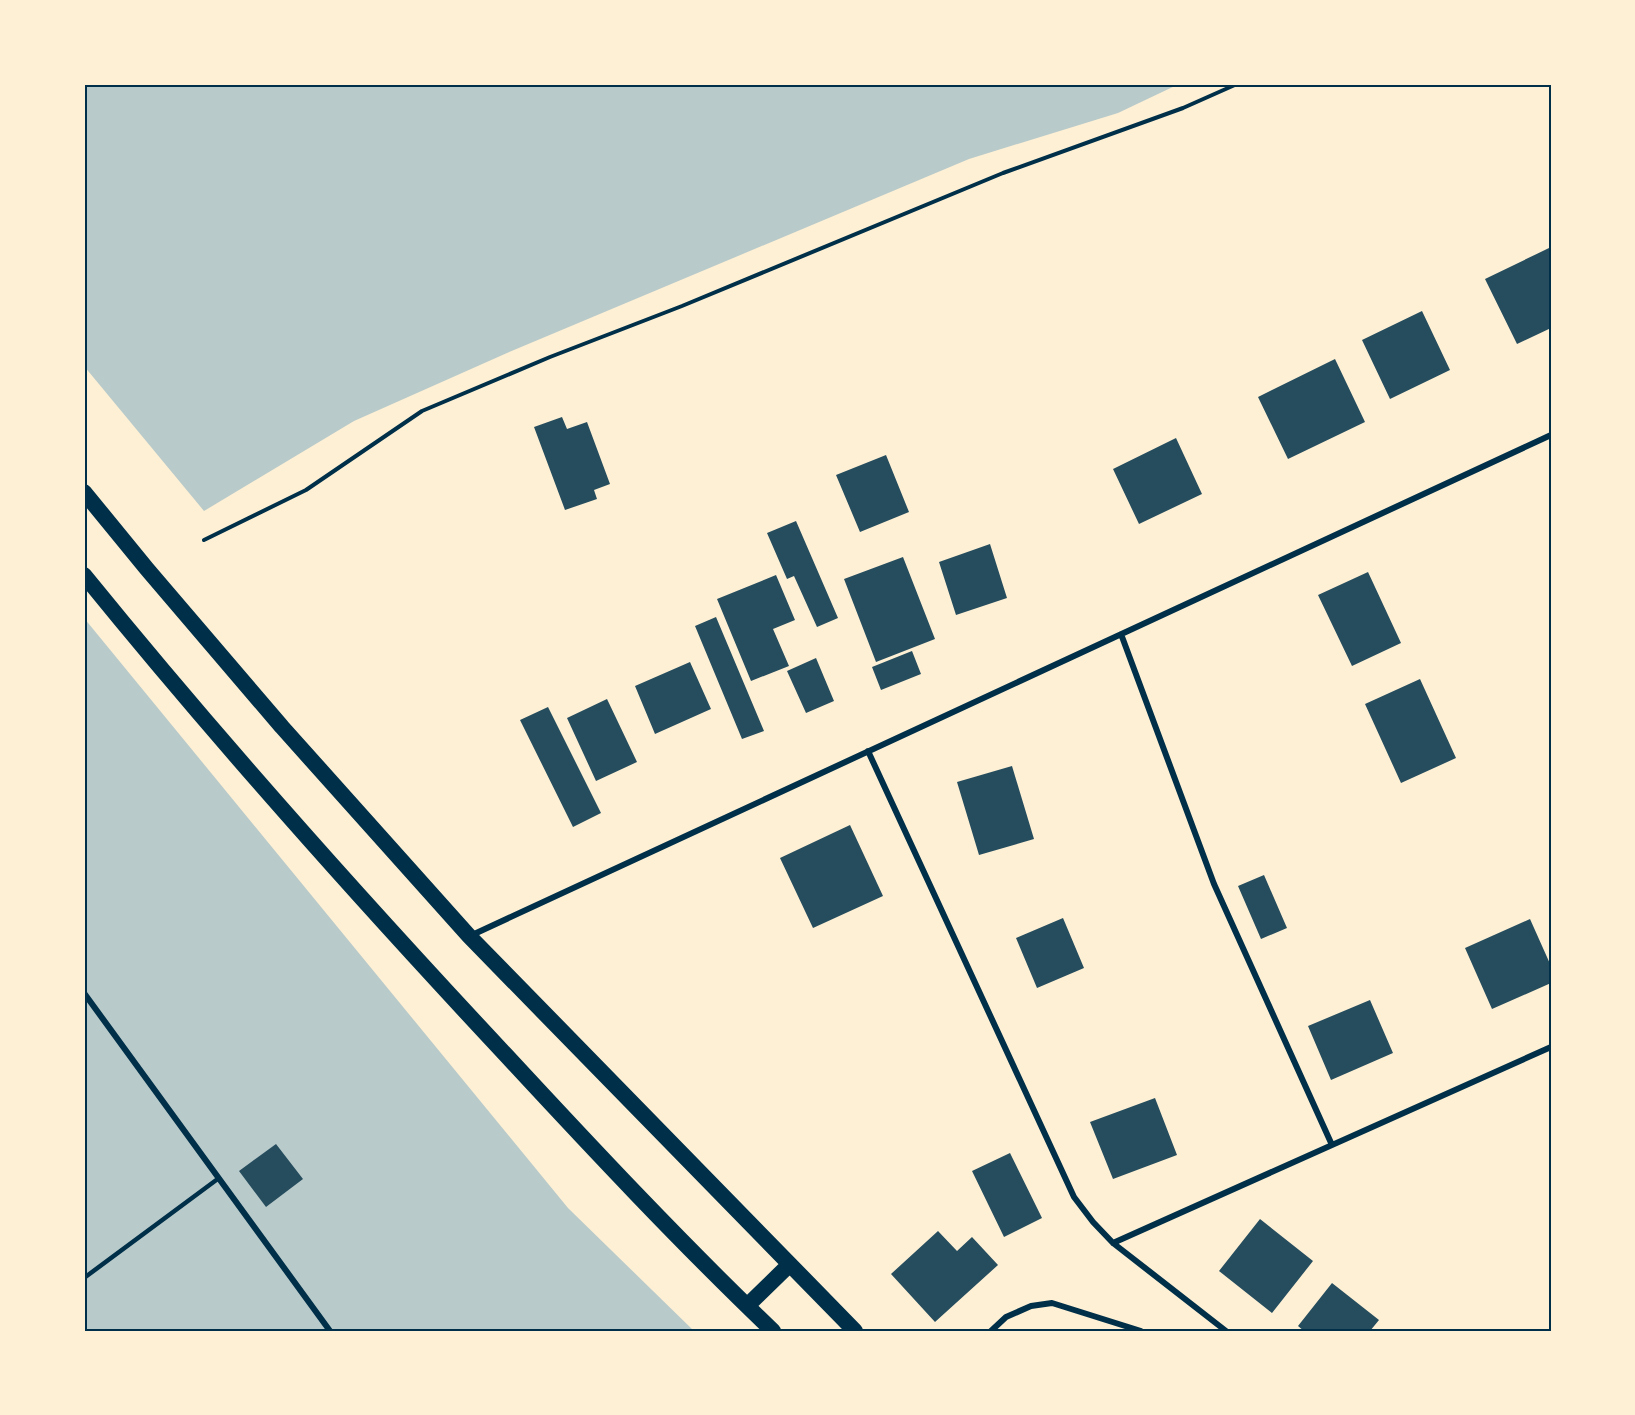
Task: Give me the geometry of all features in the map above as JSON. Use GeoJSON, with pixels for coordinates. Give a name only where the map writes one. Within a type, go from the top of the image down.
{"type":"FeatureCollection","features":[{"type":"Feature","properties":{"kind":"highway"},"geometry":{"type":"LineString","coordinates":[[84,492],[282,727],[469,936],[855,1331]]}},
{"type":"Feature","properties":{"kind":"highway"},"geometry":{"type":"LineString","coordinates":[[84,575],[244,764],[422,966],[601,1158],[773,1331]]}},
{"type":"Feature","properties":{"kind":"highway"},"geometry":{"type":"LineString","coordinates":[[747,1306],[789,1265]]}},
{"type":"Feature","properties":{"kind":"street"},"geometry":{"type":"LineString","coordinates":[[469,936],[1551,435]]}},
{"type":"Feature","properties":{"kind":"street"},"geometry":{"type":"LineString","coordinates":[[1120,634],[1214,884],[1332,1145]]}},
{"type":"Feature","properties":{"kind":"street"},"geometry":{"type":"LineString","coordinates":[[867,751],[1074,1197],[1113,1243],[1226,1331]]}},
{"type":"Feature","properties":{"kind":"street"},"geometry":{"type":"LineString","coordinates":[[84,993],[330,1331]]}},
{"type":"Feature","properties":{"kind":"street"},"geometry":{"type":"LineString","coordinates":[[1113,1243],[1551,1047]]}},
{"type":"Feature","properties":{"kind":"street"},"geometry":{"type":"LineString","coordinates":[[992,1331],[1006,1317],[1014,1313],[1031,1306],[1052,1303],[1141,1331]]}},
{"type":"Feature","properties":{"kind":"lane"},"geometry":{"type":"LineString","coordinates":[[84,1278],[219,1178]]}},
{"type":"Feature","properties":{"kind":"path"},"geometry":{"type":"LineString","coordinates":[[204,540],[306,490],[422,411],[1003,173],[1183,108],[1237,84]]}},
{"type":"Feature","properties":{"kind":"shaded area"},"geometry":{"type":"Polygon","coordinates":[[[84,84],[1179,84],[1118,113],[969,159],[507,353],[354,421],[204,511],[84,366],[84,84]]]}},
{"type":"Feature","properties":{"kind":"shaded area"},"geometry":{"type":"Polygon","coordinates":[[[84,618],[568,1208],[694,1331],[84,1331],[84,618]]]}},
{"type":"Feature","properties":{"kind":"building"},"geometry":{"type":"Polygon","coordinates":[[[1549,248],[1551,253],[1551,328],[1517,344],[1485,279],[1549,248]]]}},
{"type":"Feature","properties":{"kind":"building"},"geometry":{"type":"Polygon","coordinates":[[[1422,311],[1450,370],[1390,399],[1362,340],[1422,311]]]}},
{"type":"Feature","properties":{"kind":"building"},"geometry":{"type":"Polygon","coordinates":[[[1335,359],[1365,422],[1288,459],[1258,397],[1335,359]]]}},
{"type":"Feature","properties":{"kind":"building"},"geometry":{"type":"Polygon","coordinates":[[[562,417],[567,429],[587,422],[610,484],[594,490],[597,499],[565,510],[534,427],[562,417]]]}},
{"type":"Feature","properties":{"kind":"building"},"geometry":{"type":"Polygon","coordinates":[[[1176,438],[1202,494],[1139,524],[1113,469],[1176,438]]]}},
{"type":"Feature","properties":{"kind":"building"},"geometry":{"type":"Polygon","coordinates":[[[886,455],[909,512],[860,532],[836,475],[886,455]]]}},
{"type":"Feature","properties":{"kind":"building"},"geometry":{"type":"Polygon","coordinates":[[[796,521],[838,618],[817,627],[794,576],[787,579],[767,533],[796,521]]]}},
{"type":"Feature","properties":{"kind":"building"},"geometry":{"type":"Polygon","coordinates":[[[990,544],[1007,598],[956,615],[939,562],[990,544]]]}},
{"type":"Feature","properties":{"kind":"building"},"geometry":{"type":"Polygon","coordinates":[[[903,557],[935,639],[876,662],[844,579],[903,557]]]}},
{"type":"Feature","properties":{"kind":"building"},"geometry":{"type":"Polygon","coordinates":[[[1368,572],[1401,643],[1352,666],[1318,595],[1368,572]]]}},
{"type":"Feature","properties":{"kind":"building"},"geometry":{"type":"Polygon","coordinates":[[[776,575],[795,620],[773,629],[789,666],[751,681],[717,599],[776,575]]]}},
{"type":"Feature","properties":{"kind":"building"},"geometry":{"type":"Polygon","coordinates":[[[716,617],[764,731],[742,739],[695,626],[716,617]]]}},
{"type":"Feature","properties":{"kind":"building"},"geometry":{"type":"Polygon","coordinates":[[[912,651],[921,674],[881,690],[872,667],[912,651]]]}},
{"type":"Feature","properties":{"kind":"building"},"geometry":{"type":"Polygon","coordinates":[[[816,658],[834,701],[806,713],[787,671],[816,658]]]}},
{"type":"Feature","properties":{"kind":"building"},"geometry":{"type":"Polygon","coordinates":[[[690,662],[711,709],[655,734],[635,686],[690,662]]]}},
{"type":"Feature","properties":{"kind":"building"},"geometry":{"type":"Polygon","coordinates":[[[1420,679],[1456,758],[1401,783],[1365,704],[1420,679]]]}},
{"type":"Feature","properties":{"kind":"building"},"geometry":{"type":"Polygon","coordinates":[[[607,699],[637,762],[596,781],[567,718],[607,699]]]}},
{"type":"Feature","properties":{"kind":"building"},"geometry":{"type":"Polygon","coordinates":[[[548,707],[601,813],[573,827],[520,720],[548,707]]]}},
{"type":"Feature","properties":{"kind":"building"},"geometry":{"type":"Polygon","coordinates":[[[1012,766],[1034,839],[979,855],[957,782],[1012,766]]]}},
{"type":"Feature","properties":{"kind":"building"},"geometry":{"type":"Polygon","coordinates":[[[850,825],[883,896],[813,928],[780,858],[850,825]]]}},
{"type":"Feature","properties":{"kind":"building"},"geometry":{"type":"Polygon","coordinates":[[[1264,875],[1287,928],[1261,939],[1238,886],[1264,875]]]}},
{"type":"Feature","properties":{"kind":"building"},"geometry":{"type":"Polygon","coordinates":[[[1063,918],[1084,968],[1037,988],[1016,938],[1063,918]]]}},
{"type":"Feature","properties":{"kind":"building"},"geometry":{"type":"Polygon","coordinates":[[[1530,919],[1551,966],[1551,983],[1492,1009],[1465,948],[1530,919]]]}},
{"type":"Feature","properties":{"kind":"building"},"geometry":{"type":"Polygon","coordinates":[[[1370,1000],[1393,1053],[1331,1080],[1308,1026],[1370,1000]]]}},
{"type":"Feature","properties":{"kind":"building"},"geometry":{"type":"Polygon","coordinates":[[[1155,1098],[1177,1155],[1113,1179],[1090,1122],[1155,1098]]]}},
{"type":"Feature","properties":{"kind":"building"},"geometry":{"type":"Polygon","coordinates":[[[276,1144],[303,1179],[266,1207],[239,1171],[276,1144]]]}},
{"type":"Feature","properties":{"kind":"building"},"geometry":{"type":"Polygon","coordinates":[[[1010,1153],[1042,1218],[1004,1237],[972,1171],[1010,1153]]]}},
{"type":"Feature","properties":{"kind":"building"},"geometry":{"type":"Polygon","coordinates":[[[1260,1219],[1313,1261],[1272,1313],[1219,1271],[1260,1219]]]}},
{"type":"Feature","properties":{"kind":"building"},"geometry":{"type":"Polygon","coordinates":[[[938,1231],[957,1251],[972,1237],[998,1265],[935,1322],[891,1274],[938,1231]]]}},
{"type":"Feature","properties":{"kind":"building"},"geometry":{"type":"Polygon","coordinates":[[[1332,1283],[1379,1320],[1370,1331],[1304,1331],[1298,1326],[1332,1283]]]}}]}
